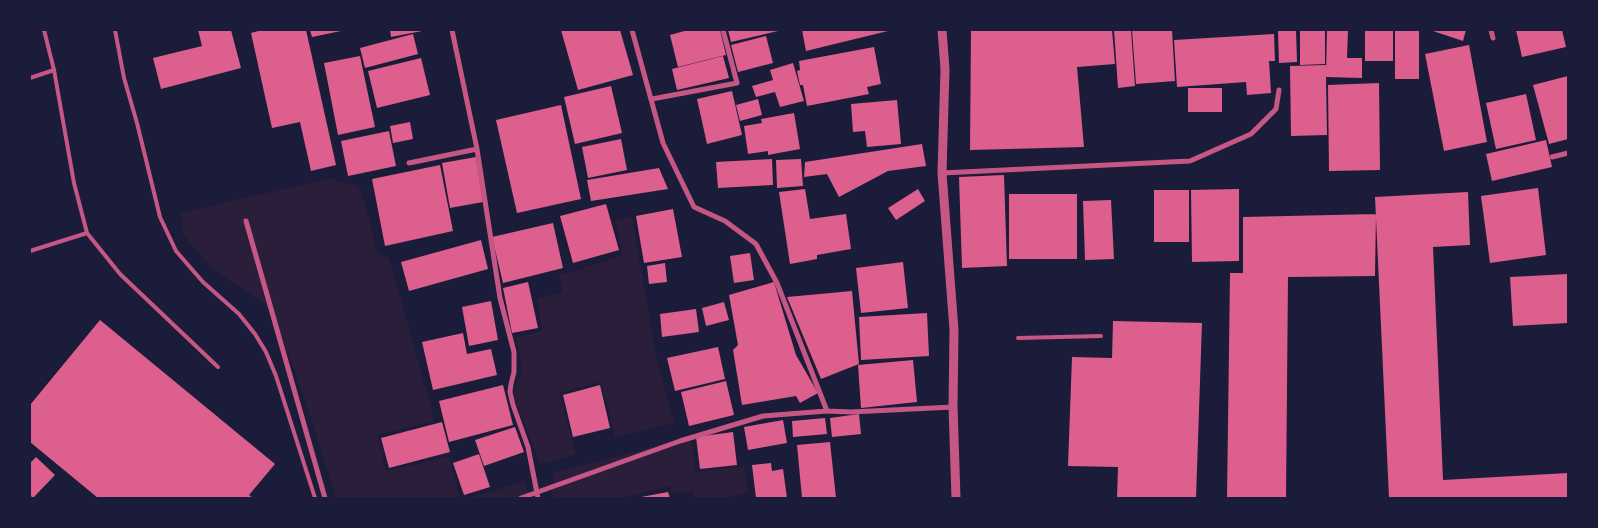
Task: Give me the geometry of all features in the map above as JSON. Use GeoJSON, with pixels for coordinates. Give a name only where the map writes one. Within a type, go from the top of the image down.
{"type":"FeatureCollection","features":[{"type":"Feature","properties":{"kind":"street"},"geometry":{"type":"LineString","coordinates":[[452,30],[476,149],[500,298],[514,352],[514,372],[510,392],[528,447],[538,496]]}},
{"type":"Feature","properties":{"kind":"street"},"geometry":{"type":"LineString","coordinates":[[632,30],[663,143],[694,208],[725,220],[756,244],[777,283],[827,411]]}},
{"type":"Feature","properties":{"kind":"street"},"geometry":{"type":"LineString","coordinates":[[652,100],[737,83],[723,30]]}},
{"type":"Feature","properties":{"kind":"street"},"geometry":{"type":"LineString","coordinates":[[942,30],[945,69],[942,173],[954,330],[953,407],[956,498]]}},
{"type":"Feature","properties":{"kind":"street"},"geometry":{"type":"LineString","coordinates":[[1491,30],[1493,38]]}},
{"type":"Feature","properties":{"kind":"street"},"geometry":{"type":"LineString","coordinates":[[942,173],[1190,162],[1250,134],[1276,109],[1278,90]]}},
{"type":"Feature","properties":{"kind":"street"},"geometry":{"type":"LineString","coordinates":[[409,163],[476,149]]}},
{"type":"Feature","properties":{"kind":"street"},"geometry":{"type":"LineString","coordinates":[[1552,157],[1568,153]]}},
{"type":"Feature","properties":{"kind":"street"},"geometry":{"type":"LineString","coordinates":[[246,220],[325,498]]}},
{"type":"Feature","properties":{"kind":"street"},"geometry":{"type":"LineString","coordinates":[[521,498],[538,496],[680,441],[763,416],[827,411],[851,412],[953,407]]}},
{"type":"Feature","properties":{"kind":"lane"},"geometry":{"type":"LineString","coordinates":[[44,30],[54,70],[74,183],[87,233],[120,274],[218,367]]}},
{"type":"Feature","properties":{"kind":"lane"},"geometry":{"type":"LineString","coordinates":[[115,30],[124,78],[160,217],[176,250],[203,282],[239,314],[256,334],[266,352],[276,376],[315,498]]}},
{"type":"Feature","properties":{"kind":"lane"},"geometry":{"type":"LineString","coordinates":[[30,78],[54,70]]}},
{"type":"Feature","properties":{"kind":"lane"},"geometry":{"type":"LineString","coordinates":[[30,251],[87,233]]}},
{"type":"Feature","properties":{"kind":"lane"},"geometry":{"type":"LineString","coordinates":[[1018,338],[1101,336]]}},
{"type":"Feature","properties":{"kind":"shaded area"},"geometry":{"type":"Polygon","coordinates":[[[331,178],[347,184],[358,185],[365,202],[377,252],[389,258],[433,414],[434,421],[377,435],[386,471],[449,457],[460,498],[336,498],[311,417],[274,315],[262,301],[211,267],[183,235],[181,213],[331,178]]]}},
{"type":"Feature","properties":{"kind":"shaded area"},"geometry":{"type":"Polygon","coordinates":[[[632,216],[655,351],[674,423],[615,437],[601,382],[559,393],[576,454],[540,464],[513,395],[522,369],[515,338],[542,331],[537,298],[563,293],[559,276],[623,255],[615,220],[632,216]]]}},
{"type":"Feature","properties":{"kind":"shaded area"},"geometry":{"type":"Polygon","coordinates":[[[691,437],[696,472],[744,466],[748,493],[727,498],[694,498],[692,490],[673,494],[669,486],[625,498],[552,498],[553,473],[691,437]]]}},
{"type":"Feature","properties":{"kind":"shaded area"},"geometry":{"type":"Polygon","coordinates":[[[526,482],[528,498],[465,498],[526,482]]]}},
{"type":"Feature","properties":{"kind":"building"},"geometry":{"type":"Polygon","coordinates":[[[198,30],[231,30],[241,68],[161,89],[153,58],[202,46],[198,30]]]}},
{"type":"Feature","properties":{"kind":"building"},"geometry":{"type":"Polygon","coordinates":[[[262,30],[306,30],[336,165],[311,171],[300,122],[272,128],[251,33],[262,30]]]}},
{"type":"Feature","properties":{"kind":"building"},"geometry":{"type":"Polygon","coordinates":[[[310,30],[341,30],[341,31],[312,37],[310,30]]]}},
{"type":"Feature","properties":{"kind":"building"},"geometry":{"type":"Polygon","coordinates":[[[390,30],[422,30],[422,31],[391,37],[390,30]]]}},
{"type":"Feature","properties":{"kind":"building"},"geometry":{"type":"Polygon","coordinates":[[[561,30],[620,30],[633,75],[578,90],[561,30]]]}},
{"type":"Feature","properties":{"kind":"building"},"geometry":{"type":"Polygon","coordinates":[[[688,30],[720,30],[726,55],[678,67],[670,35],[688,30]]]}},
{"type":"Feature","properties":{"kind":"building"},"geometry":{"type":"Polygon","coordinates":[[[728,30],[778,30],[778,31],[731,42],[728,30]]]}},
{"type":"Feature","properties":{"kind":"building"},"geometry":{"type":"Polygon","coordinates":[[[802,30],[888,30],[888,31],[806,51],[802,30]]]}},
{"type":"Feature","properties":{"kind":"building"},"geometry":{"type":"Polygon","coordinates":[[[971,30],[1112,30],[1115,64],[1077,67],[1084,147],[970,150],[971,30]]]}},
{"type":"Feature","properties":{"kind":"building"},"geometry":{"type":"Polygon","coordinates":[[[1114,30],[1131,30],[1135,86],[1118,88],[1114,30]]]}},
{"type":"Feature","properties":{"kind":"building"},"geometry":{"type":"Polygon","coordinates":[[[1132,30],[1172,30],[1175,81],[1136,84],[1132,30]]]}},
{"type":"Feature","properties":{"kind":"building"},"geometry":{"type":"Polygon","coordinates":[[[1296,30],[1297,62],[1279,63],[1278,31],[1296,30]]]}},
{"type":"Feature","properties":{"kind":"building"},"geometry":{"type":"Polygon","coordinates":[[[1300,30],[1325,30],[1325,64],[1300,65],[1300,30]]]}},
{"type":"Feature","properties":{"kind":"building"},"geometry":{"type":"Polygon","coordinates":[[[1327,30],[1348,30],[1347,58],[1362,58],[1362,78],[1326,77],[1327,135],[1291,136],[1290,66],[1326,65],[1326,72],[1327,30]]]}},
{"type":"Feature","properties":{"kind":"building"},"geometry":{"type":"Polygon","coordinates":[[[1365,30],[1393,30],[1393,61],[1365,61],[1365,30]]]}},
{"type":"Feature","properties":{"kind":"building"},"geometry":{"type":"Polygon","coordinates":[[[1395,30],[1419,30],[1419,79],[1395,79],[1395,30]]]}},
{"type":"Feature","properties":{"kind":"building"},"geometry":{"type":"Polygon","coordinates":[[[1430,30],[1466,30],[1463,41],[1430,30]]]}},
{"type":"Feature","properties":{"kind":"building"},"geometry":{"type":"Polygon","coordinates":[[[1516,30],[1562,30],[1566,47],[1522,57],[1516,30]]]}},
{"type":"Feature","properties":{"kind":"building"},"geometry":{"type":"Polygon","coordinates":[[[413,34],[418,54],[365,68],[360,48],[413,34]]]}},
{"type":"Feature","properties":{"kind":"building"},"geometry":{"type":"Polygon","coordinates":[[[1274,34],[1275,61],[1269,61],[1271,93],[1247,95],[1246,82],[1177,87],[1174,40],[1274,34]]]}},
{"type":"Feature","properties":{"kind":"building"},"geometry":{"type":"Polygon","coordinates":[[[766,36],[773,63],[738,72],[731,45],[766,36]]]}},
{"type":"Feature","properties":{"kind":"building"},"geometry":{"type":"Polygon","coordinates":[[[1469,45],[1487,142],[1444,151],[1425,54],[1469,45]]]}},
{"type":"Feature","properties":{"kind":"building"},"geometry":{"type":"Polygon","coordinates":[[[874,47],[881,84],[867,87],[869,94],[807,106],[803,85],[800,85],[797,71],[800,70],[799,61],[874,47]]]}},
{"type":"Feature","properties":{"kind":"building"},"geometry":{"type":"Polygon","coordinates":[[[360,56],[375,127],[338,135],[324,63],[360,56]]]}},
{"type":"Feature","properties":{"kind":"building"},"geometry":{"type":"Polygon","coordinates":[[[723,56],[729,78],[677,90],[672,69],[723,56]]]}},
{"type":"Feature","properties":{"kind":"building"},"geometry":{"type":"Polygon","coordinates":[[[421,58],[430,95],[377,108],[368,71],[421,58]]]}},
{"type":"Feature","properties":{"kind":"building"},"geometry":{"type":"Polygon","coordinates":[[[793,63],[804,101],[780,107],[775,92],[756,97],[752,86],[773,80],[770,70],[793,63]]]}},
{"type":"Feature","properties":{"kind":"building"},"geometry":{"type":"Polygon","coordinates":[[[1568,76],[1568,139],[1549,144],[1533,85],[1568,76]]]}},
{"type":"Feature","properties":{"kind":"building"},"geometry":{"type":"Polygon","coordinates":[[[1379,83],[1380,170],[1329,171],[1328,85],[1379,83]]]}},
{"type":"Feature","properties":{"kind":"building"},"geometry":{"type":"Polygon","coordinates":[[[611,86],[622,133],[575,144],[564,97],[611,86]]]}},
{"type":"Feature","properties":{"kind":"building"},"geometry":{"type":"Polygon","coordinates":[[[1188,88],[1222,88],[1222,112],[1188,112],[1188,88]]]}},
{"type":"Feature","properties":{"kind":"building"},"geometry":{"type":"Polygon","coordinates":[[[732,91],[742,135],[707,144],[697,99],[732,91]]]}},
{"type":"Feature","properties":{"kind":"building"},"geometry":{"type":"Polygon","coordinates":[[[1526,94],[1536,140],[1496,149],[1486,103],[1526,94]]]}},
{"type":"Feature","properties":{"kind":"building"},"geometry":{"type":"Polygon","coordinates":[[[758,99],[762,115],[740,121],[736,105],[758,99]]]}},
{"type":"Feature","properties":{"kind":"building"},"geometry":{"type":"Polygon","coordinates":[[[897,100],[901,144],[867,147],[865,131],[853,132],[851,104],[897,100]]]}},
{"type":"Feature","properties":{"kind":"building"},"geometry":{"type":"Polygon","coordinates":[[[561,105],[581,199],[517,213],[496,120],[561,105]]]}},
{"type":"Feature","properties":{"kind":"building"},"geometry":{"type":"Polygon","coordinates":[[[794,113],[800,149],[768,155],[768,151],[748,154],[744,126],[762,123],[761,119],[794,113]]]}},
{"type":"Feature","properties":{"kind":"building"},"geometry":{"type":"Polygon","coordinates":[[[410,122],[413,139],[393,143],[390,126],[410,122]]]}},
{"type":"Feature","properties":{"kind":"building"},"geometry":{"type":"Polygon","coordinates":[[[389,131],[396,166],[348,176],[341,141],[389,131]]]}},
{"type":"Feature","properties":{"kind":"building"},"geometry":{"type":"Polygon","coordinates":[[[621,139],[627,170],[588,178],[582,147],[621,139]]]}},
{"type":"Feature","properties":{"kind":"building"},"geometry":{"type":"Polygon","coordinates":[[[1546,140],[1552,167],[1492,181],[1486,154],[1546,140]]]}},
{"type":"Feature","properties":{"kind":"building"},"geometry":{"type":"Polygon","coordinates":[[[922,144],[926,166],[888,171],[839,197],[827,174],[804,177],[805,162],[922,144]]]}},
{"type":"Feature","properties":{"kind":"building"},"geometry":{"type":"Polygon","coordinates":[[[476,157],[483,202],[450,208],[442,163],[476,157]]]}},
{"type":"Feature","properties":{"kind":"building"},"geometry":{"type":"Polygon","coordinates":[[[772,159],[773,185],[718,188],[716,162],[772,159]]]}},
{"type":"Feature","properties":{"kind":"building"},"geometry":{"type":"Polygon","coordinates":[[[801,159],[803,186],[777,188],[776,160],[801,159]]]}},
{"type":"Feature","properties":{"kind":"building"},"geometry":{"type":"Polygon","coordinates":[[[440,165],[453,231],[385,246],[372,179],[440,165]]]}},
{"type":"Feature","properties":{"kind":"building"},"geometry":{"type":"Polygon","coordinates":[[[659,168],[668,189],[591,201],[587,180],[659,168]]]}},
{"type":"Feature","properties":{"kind":"building"},"geometry":{"type":"Polygon","coordinates":[[[1004,175],[1007,266],[962,268],[959,177],[1004,175]]]}},
{"type":"Feature","properties":{"kind":"building"},"geometry":{"type":"Polygon","coordinates":[[[1538,188],[1546,255],[1490,263],[1481,196],[1538,188]]]}},
{"type":"Feature","properties":{"kind":"building"},"geometry":{"type":"Polygon","coordinates":[[[805,189],[810,219],[846,214],[851,249],[817,255],[817,259],[790,264],[779,192],[805,189]]]}},
{"type":"Feature","properties":{"kind":"building"},"geometry":{"type":"Polygon","coordinates":[[[918,189],[925,201],[896,220],[888,208],[918,189]]]}},
{"type":"Feature","properties":{"kind":"building"},"geometry":{"type":"Polygon","coordinates":[[[1239,189],[1239,261],[1192,262],[1191,190],[1239,189]]]}},
{"type":"Feature","properties":{"kind":"building"},"geometry":{"type":"Polygon","coordinates":[[[1154,190],[1189,190],[1189,242],[1154,242],[1154,190]]]}},
{"type":"Feature","properties":{"kind":"building"},"geometry":{"type":"Polygon","coordinates":[[[1468,192],[1470,245],[1433,247],[1443,480],[1568,473],[1568,498],[1389,498],[1375,197],[1468,192]]]}},
{"type":"Feature","properties":{"kind":"building"},"geometry":{"type":"Polygon","coordinates":[[[1009,194],[1077,194],[1077,259],[1009,259],[1009,194]]]}},
{"type":"Feature","properties":{"kind":"building"},"geometry":{"type":"Polygon","coordinates":[[[1111,200],[1114,259],[1085,260],[1083,201],[1111,200]]]}},
{"type":"Feature","properties":{"kind":"building"},"geometry":{"type":"Polygon","coordinates":[[[606,204],[619,250],[573,263],[560,216],[606,204]]]}},
{"type":"Feature","properties":{"kind":"building"},"geometry":{"type":"Polygon","coordinates":[[[673,209],[682,257],[644,263],[636,216],[673,209]]]}},
{"type":"Feature","properties":{"kind":"building"},"geometry":{"type":"Polygon","coordinates":[[[1376,214],[1375,276],[1288,277],[1286,498],[1227,498],[1230,273],[1243,273],[1243,217],[1376,214]]]}},
{"type":"Feature","properties":{"kind":"building"},"geometry":{"type":"Polygon","coordinates":[[[553,223],[563,268],[503,283],[492,237],[553,223]]]}},
{"type":"Feature","properties":{"kind":"building"},"geometry":{"type":"Polygon","coordinates":[[[481,240],[488,269],[409,291],[401,262],[481,240]]]}},
{"type":"Feature","properties":{"kind":"building"},"geometry":{"type":"Polygon","coordinates":[[[750,253],[754,280],[734,283],[730,256],[750,253]]]}},
{"type":"Feature","properties":{"kind":"building"},"geometry":{"type":"Polygon","coordinates":[[[903,262],[908,308],[861,313],[856,268],[903,262]]]}},
{"type":"Feature","properties":{"kind":"building"},"geometry":{"type":"Polygon","coordinates":[[[665,263],[667,282],[649,284],[647,266],[665,263]]]}},
{"type":"Feature","properties":{"kind":"building"},"geometry":{"type":"Polygon","coordinates":[[[1568,274],[1568,323],[1513,326],[1510,277],[1568,274]]]}},
{"type":"Feature","properties":{"kind":"building"},"geometry":{"type":"Polygon","coordinates":[[[528,282],[538,328],[512,333],[503,288],[528,282]]]}},
{"type":"Feature","properties":{"kind":"building"},"geometry":{"type":"Polygon","coordinates":[[[774,282],[796,355],[818,393],[800,403],[796,396],[742,405],[733,350],[738,345],[729,295],[774,282]]]}},
{"type":"Feature","properties":{"kind":"building"},"geometry":{"type":"Polygon","coordinates":[[[852,291],[859,364],[821,379],[787,297],[852,291]]]}},
{"type":"Feature","properties":{"kind":"building"},"geometry":{"type":"Polygon","coordinates":[[[491,301],[498,340],[469,346],[462,307],[491,301]]]}},
{"type":"Feature","properties":{"kind":"building"},"geometry":{"type":"Polygon","coordinates":[[[724,302],[729,320],[706,326],[702,308],[724,302]]]}},
{"type":"Feature","properties":{"kind":"building"},"geometry":{"type":"Polygon","coordinates":[[[696,309],[699,332],[662,337],[660,314],[696,309]]]}},
{"type":"Feature","properties":{"kind":"building"},"geometry":{"type":"Polygon","coordinates":[[[927,313],[929,356],[861,360],[859,317],[927,313]]]}},
{"type":"Feature","properties":{"kind":"building"},"geometry":{"type":"Polygon","coordinates":[[[100,320],[275,464],[249,495],[253,498],[98,498],[30,442],[30,405],[100,320]]]}},
{"type":"Feature","properties":{"kind":"building"},"geometry":{"type":"Polygon","coordinates":[[[1113,321],[1202,323],[1196,498],[1117,498],[1118,467],[1068,466],[1072,357],[1112,358],[1113,321]]]}},
{"type":"Feature","properties":{"kind":"building"},"geometry":{"type":"Polygon","coordinates":[[[463,333],[467,354],[491,349],[497,375],[433,390],[422,342],[463,333]]]}},
{"type":"Feature","properties":{"kind":"building"},"geometry":{"type":"Polygon","coordinates":[[[718,347],[725,379],[675,391],[667,358],[718,347]]]}},
{"type":"Feature","properties":{"kind":"building"},"geometry":{"type":"Polygon","coordinates":[[[913,360],[917,402],[861,408],[858,365],[913,360]]]}},
{"type":"Feature","properties":{"kind":"building"},"geometry":{"type":"Polygon","coordinates":[[[726,381],[734,415],[689,426],[681,392],[726,381]]]}},
{"type":"Feature","properties":{"kind":"building"},"geometry":{"type":"Polygon","coordinates":[[[503,385],[513,425],[449,442],[439,401],[503,385]]]}},
{"type":"Feature","properties":{"kind":"building"},"geometry":{"type":"Polygon","coordinates":[[[600,385],[610,428],[573,437],[563,395],[600,385]]]}},
{"type":"Feature","properties":{"kind":"building"},"geometry":{"type":"Polygon","coordinates":[[[859,414],[861,434],[832,437],[830,418],[859,414]]]}},
{"type":"Feature","properties":{"kind":"building"},"geometry":{"type":"Polygon","coordinates":[[[825,418],[827,434],[793,437],[792,421],[825,418]]]}},
{"type":"Feature","properties":{"kind":"building"},"geometry":{"type":"Polygon","coordinates":[[[783,420],[787,443],[748,450],[744,427],[783,420]]]}},
{"type":"Feature","properties":{"kind":"building"},"geometry":{"type":"Polygon","coordinates":[[[442,422],[450,452],[389,468],[381,438],[442,422]]]}},
{"type":"Feature","properties":{"kind":"building"},"geometry":{"type":"Polygon","coordinates":[[[515,427],[524,452],[484,466],[475,440],[515,427]]]}},
{"type":"Feature","properties":{"kind":"building"},"geometry":{"type":"Polygon","coordinates":[[[733,432],[737,465],[700,469],[696,437],[733,432]]]}},
{"type":"Feature","properties":{"kind":"building"},"geometry":{"type":"Polygon","coordinates":[[[830,442],[836,498],[802,498],[797,445],[830,442]]]}},
{"type":"Feature","properties":{"kind":"building"},"geometry":{"type":"Polygon","coordinates":[[[479,454],[490,487],[464,495],[453,463],[479,454]]]}},
{"type":"Feature","properties":{"kind":"building"},"geometry":{"type":"Polygon","coordinates":[[[36,457],[55,475],[33,498],[30,495],[30,463],[36,457]]]}},
{"type":"Feature","properties":{"kind":"building"},"geometry":{"type":"Polygon","coordinates":[[[771,463],[772,471],[783,469],[787,498],[756,498],[752,465],[771,463]]]}},
{"type":"Feature","properties":{"kind":"building"},"geometry":{"type":"Polygon","coordinates":[[[668,492],[670,498],[641,497],[668,492]]]}}]}
